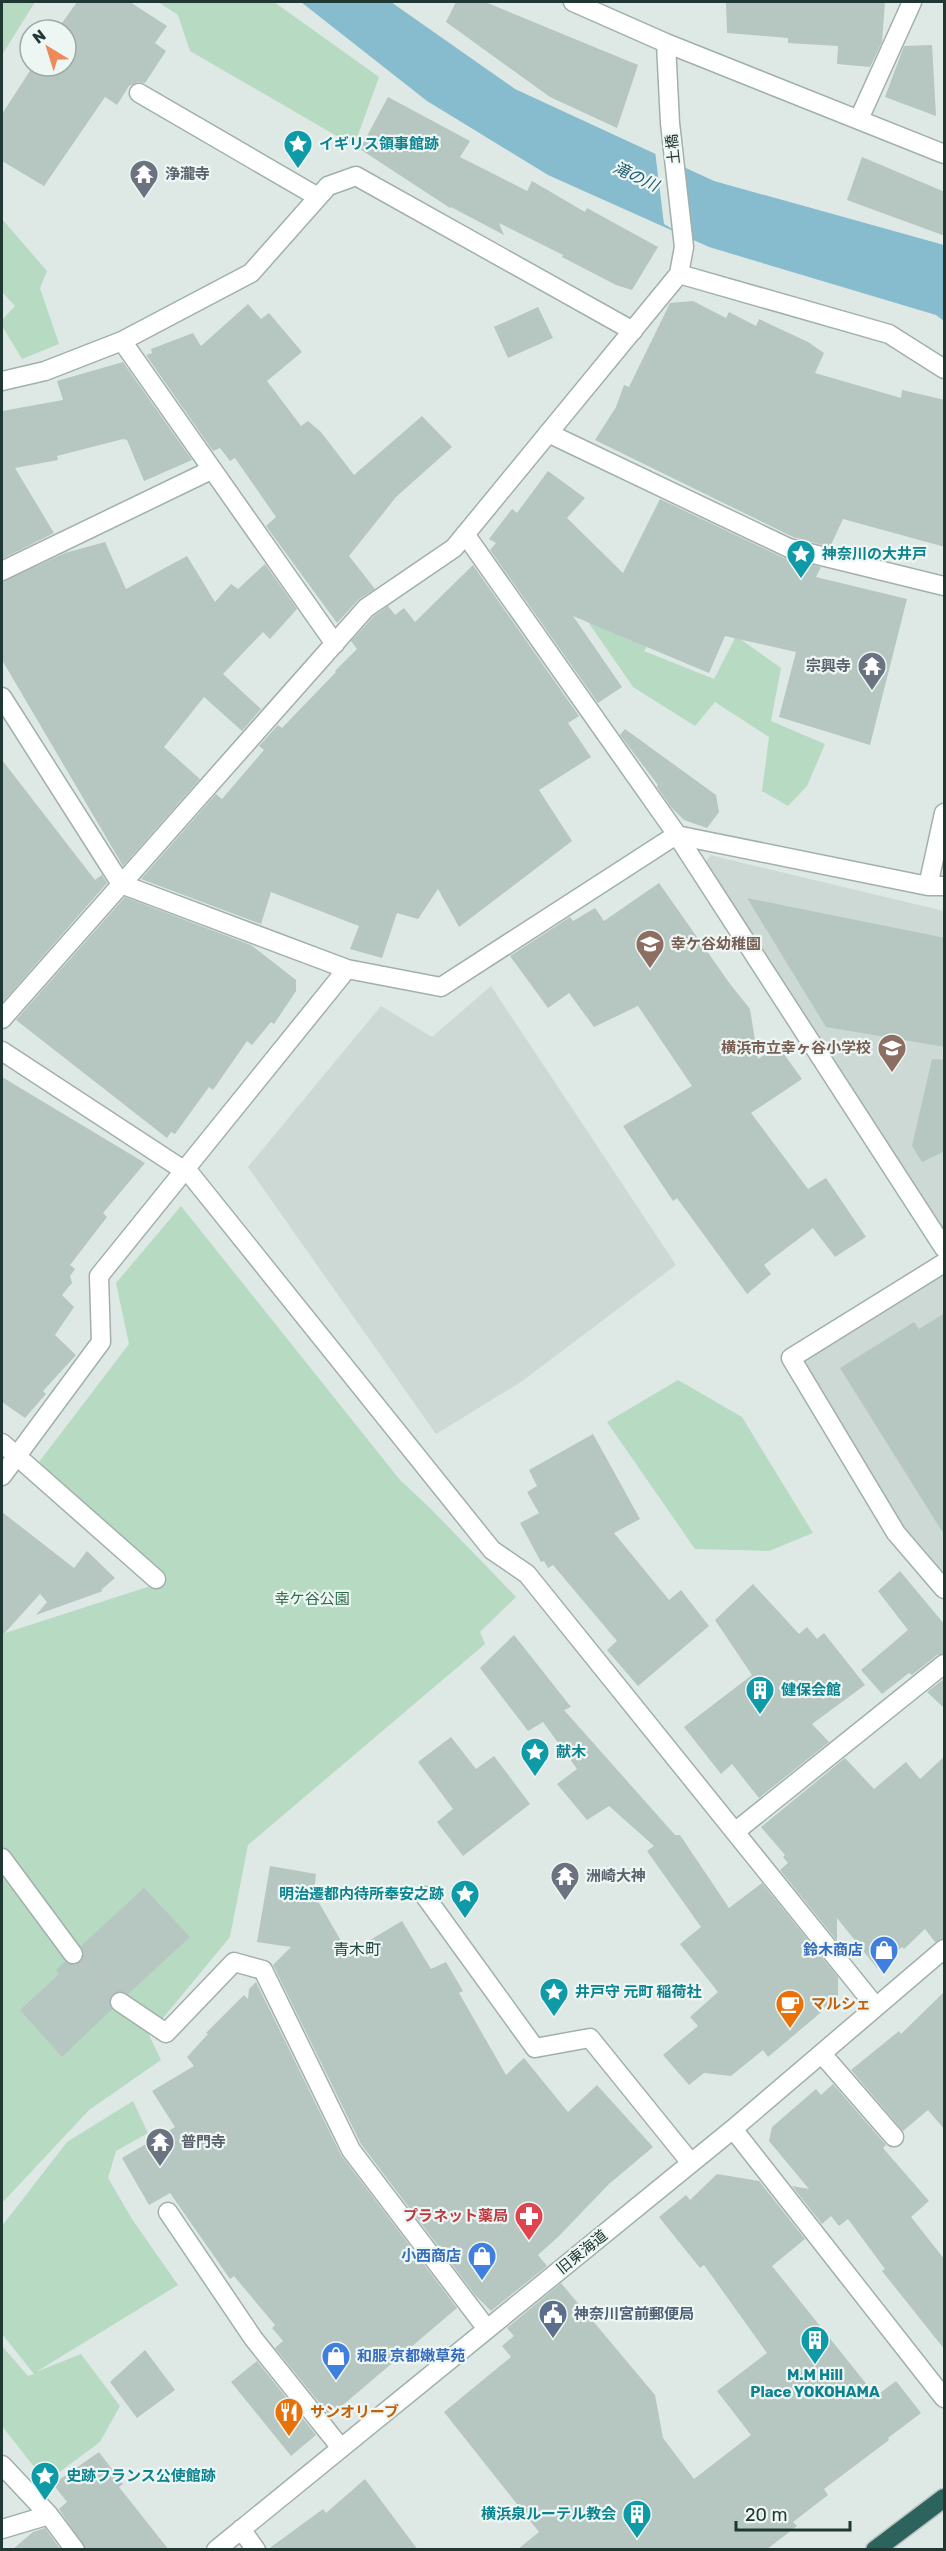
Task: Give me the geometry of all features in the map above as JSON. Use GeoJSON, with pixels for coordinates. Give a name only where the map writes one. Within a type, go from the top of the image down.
{"type":"FeatureCollection","features":[{"type":"Feature","properties":{"kind":"highway"},"geometry":{"type":"LineString","coordinates":[[875,2550],[945,2498]]}},
{"type":"Feature","properties":{"kind":"street"},"geometry":{"type":"LineString","coordinates":[[573,2],[666,43],[945,154]]}},
{"type":"Feature","properties":{"kind":"street"},"geometry":{"type":"LineString","coordinates":[[859,119],[912,2]]}},
{"type":"Feature","properties":{"kind":"street","name":"土橋"},"geometry":{"type":"LineString","coordinates":[[666,43],[670,123],[684,247],[679,274]]}},
{"type":"Feature","properties":{"kind":"street"},"geometry":{"type":"LineString","coordinates":[[139,93],[318,196]]}},
{"type":"Feature","properties":{"kind":"street"},"geometry":{"type":"LineString","coordinates":[[2,381],[45,371],[122,340],[251,273],[328,186],[356,176],[633,331]]}},
{"type":"Feature","properties":{"kind":"street"},"geometry":{"type":"LineString","coordinates":[[2,1019],[366,608],[454,548],[679,274],[889,334],[945,369]]}},
{"type":"Feature","properties":{"kind":"street"},"geometry":{"type":"LineString","coordinates":[[122,340],[335,644]]}},
{"type":"Feature","properties":{"kind":"street"},"geometry":{"type":"LineString","coordinates":[[548,433],[789,548],[945,586]]}},
{"type":"Feature","properties":{"kind":"street"},"geometry":{"type":"LineString","coordinates":[[2,571],[211,470]]}},
{"type":"Feature","properties":{"kind":"street"},"geometry":{"type":"LineString","coordinates":[[465,534],[676,835],[945,1248]]}},
{"type":"Feature","properties":{"kind":"street"},"geometry":{"type":"LineString","coordinates":[[2,697],[7,720],[121,884],[347,969],[441,987],[676,835],[936,886],[945,813]]}},
{"type":"Feature","properties":{"kind":"street"},"geometry":{"type":"LineString","coordinates":[[2,1476],[101,1342],[99,1276],[347,969]]}},
{"type":"Feature","properties":{"kind":"street"},"geometry":{"type":"LineString","coordinates":[[2,1051],[191,1175],[492,1550],[527,1574],[876,2007]]}},
{"type":"Feature","properties":{"kind":"street"},"geometry":{"type":"LineString","coordinates":[[945,1263],[791,1358],[896,1533],[945,1589]]}},
{"type":"Feature","properties":{"kind":"street"},"geometry":{"type":"LineString","coordinates":[[2,1443],[156,1579]]}},
{"type":"Feature","properties":{"kind":"street"},"geometry":{"type":"LineString","coordinates":[[736,1831],[945,1664]]}},
{"type":"Feature","properties":{"kind":"street"},"geometry":{"type":"LineString","coordinates":[[2,1858],[73,1954]]}},
{"type":"Feature","properties":{"kind":"street"},"geometry":{"type":"LineString","coordinates":[[425,1896],[535,2048],[590,2038],[691,2163]]}},
{"type":"Feature","properties":{"kind":"street","name":"旧東海道"},"geometry":{"type":"LineString","coordinates":[[216,2550],[733,2129],[945,1949]]}},
{"type":"Feature","properties":{"kind":"street"},"geometry":{"type":"LineString","coordinates":[[120,2002],[166,2033],[234,1962],[262,1970],[351,2150],[487,2329]]}},
{"type":"Feature","properties":{"kind":"street"},"geometry":{"type":"LineString","coordinates":[[822,2054],[894,2137]]}},
{"type":"Feature","properties":{"kind":"street"},"geometry":{"type":"LineString","coordinates":[[733,2129],[945,2398]]}},
{"type":"Feature","properties":{"kind":"street"},"geometry":{"type":"LineString","coordinates":[[168,2212],[254,2338],[341,2448]]}},
{"type":"Feature","properties":{"kind":"street"},"geometry":{"type":"LineString","coordinates":[[2,2465],[49,2515],[75,2550]]}},
{"type":"Feature","properties":{"kind":"street"},"geometry":{"type":"LineString","coordinates":[[2,2529],[49,2515]]}},
{"type":"Feature","properties":{"kind":"street"},"geometry":{"type":"LineString","coordinates":[[241,2529],[256,2550]]}},
{"type":"Feature","properties":{"kind":"shaded area","name":"横浜市立幸ヶ谷小学校"},"geometry":{"type":"Polygon","coordinates":[[[710,855],[944,911],[944,1234],[705,864],[710,855]]]}},
{"type":"Feature","properties":{"kind":"shaded area"},"geometry":{"type":"Polygon","coordinates":[[[491,986],[676,1265],[521,1382],[436,1434],[248,1167],[381,1006],[432,1037],[491,986]]]}},
{"type":"Feature","properties":{"kind":"shaded area"},"geometry":{"type":"Polygon","coordinates":[[[944,1269],[944,1574],[902,1525],[801,1359],[944,1269]]]}},
{"type":"Feature","properties":{"kind":"green space"},"geometry":{"type":"Polygon","coordinates":[[[2,2],[35,2],[25,18],[18,18],[18,29],[2,55],[2,2]]]}},
{"type":"Feature","properties":{"kind":"green space"},"geometry":{"type":"Polygon","coordinates":[[[158,2],[274,2],[379,77],[354,146],[190,51],[178,15],[158,2]]]}},
{"type":"Feature","properties":{"kind":"green space"},"geometry":{"type":"Polygon","coordinates":[[[2,219],[47,271],[40,288],[59,344],[22,359],[2,326],[2,320],[15,306],[2,292],[2,219]]]}},
{"type":"Feature","properties":{"kind":"green space"},"geometry":{"type":"Polygon","coordinates":[[[586,619],[657,630],[644,651],[714,679],[736,636],[781,668],[771,721],[825,744],[807,786],[788,806],[762,791],[769,737],[715,702],[695,726],[633,687],[586,619]]]}},
{"type":"Feature","properties":{"kind":"green space","name":"幸ケ谷公園"},"geometry":{"type":"Polygon","coordinates":[[[181,1206],[400,1480],[516,1597],[480,1632],[485,1644],[248,1845],[230,1937],[149,2035],[161,2060],[89,2110],[2,2203],[2,1634],[166,1581],[39,1462],[129,1344],[116,1283],[181,1206]]]}},
{"type":"Feature","properties":{"kind":"green space"},"geometry":{"type":"Polygon","coordinates":[[[678,1380],[742,1417],[813,1533],[769,1551],[695,1549],[607,1422],[678,1380]]]}},
{"type":"Feature","properties":{"kind":"green space"},"geometry":{"type":"Polygon","coordinates":[[[133,2101],[148,2133],[116,2151],[108,2178],[132,2219],[178,2285],[36,2372],[81,2354],[120,2406],[100,2442],[46,2482],[2,2426],[2,2346],[28,2376],[34,2374],[2,2334],[2,2226],[67,2142],[133,2101]]]}},
{"type":"Feature","properties":{"kind":"water","name":"滝の川"},"geometry":{"type":"Polygon","coordinates":[[[301,2],[391,2],[515,89],[714,181],[944,245],[944,321],[936,315],[709,247],[548,175],[427,101],[301,2]]]}},
{"type":"Feature","properties":{"kind":"pier"},"geometry":{"type":"Polygon","coordinates":[[[655,151],[680,162],[690,239],[664,224],[655,151]]]}},
{"type":"Feature","properties":{"kind":"building"},"geometry":{"type":"Polygon","coordinates":[[[77,2],[130,2],[167,26],[155,43],[166,51],[145,83],[138,82],[129,86],[117,105],[105,97],[44,186],[2,161],[2,114],[25,78],[78,78],[78,18],[66,18],[77,2]]]}},
{"type":"Feature","properties":{"kind":"building"},"geometry":{"type":"Polygon","coordinates":[[[456,2],[485,2],[638,65],[617,128],[550,97],[446,22],[456,2]]]}},
{"type":"Feature","properties":{"kind":"building"},"geometry":{"type":"Polygon","coordinates":[[[726,2],[885,2],[882,42],[870,67],[837,64],[838,46],[788,43],[788,38],[727,33],[726,2]]]}},
{"type":"Feature","properties":{"kind":"building"},"geometry":{"type":"Polygon","coordinates":[[[932,45],[936,116],[885,97],[904,46],[932,45]]]}},
{"type":"Feature","properties":{"kind":"building"},"geometry":{"type":"Polygon","coordinates":[[[388,97],[470,141],[460,157],[527,191],[532,181],[585,212],[587,208],[658,247],[632,290],[616,285],[499,223],[504,235],[450,208],[360,149],[388,97]]]}},
{"type":"Feature","properties":{"kind":"building"},"geometry":{"type":"Polygon","coordinates":[[[862,157],[945,192],[945,236],[847,200],[862,157]]]}},
{"type":"Feature","properties":{"kind":"building"},"geometry":{"type":"Polygon","coordinates":[[[693,301],[726,318],[729,312],[756,326],[759,319],[808,342],[824,353],[815,373],[901,398],[902,390],[945,400],[945,547],[843,519],[830,547],[793,537],[595,440],[616,407],[624,385],[629,387],[670,303],[693,301]]]}},
{"type":"Feature","properties":{"kind":"building"},"geometry":{"type":"Polygon","coordinates":[[[248,304],[261,319],[269,313],[302,352],[267,381],[301,426],[308,421],[321,432],[354,475],[422,416],[452,447],[396,497],[349,556],[375,589],[358,600],[337,623],[266,526],[276,517],[235,458],[230,461],[220,448],[213,451],[146,355],[152,353],[151,349],[193,333],[201,346],[248,304]]]}},
{"type":"Feature","properties":{"kind":"building"},"geometry":{"type":"Polygon","coordinates":[[[538,307],[553,338],[508,358],[494,327],[538,307]]]}},
{"type":"Feature","properties":{"kind":"building"},"geometry":{"type":"Polygon","coordinates":[[[123,362],[192,460],[144,481],[127,440],[123,439],[57,456],[58,460],[15,468],[54,533],[2,559],[2,411],[63,400],[57,381],[123,362]]]}},
{"type":"Feature","properties":{"kind":"building"},"geometry":{"type":"Polygon","coordinates":[[[548,471],[585,498],[567,518],[623,573],[660,499],[784,558],[821,567],[816,577],[907,599],[870,745],[779,717],[796,652],[725,636],[709,673],[573,616],[622,687],[598,703],[490,550],[496,543],[489,539],[512,509],[517,513],[548,471]]]}},
{"type":"Feature","properties":{"kind":"building"},"geometry":{"type":"Polygon","coordinates":[[[105,542],[126,589],[187,556],[215,602],[231,584],[238,589],[265,564],[297,609],[270,639],[263,632],[223,674],[261,709],[242,731],[204,697],[164,747],[200,779],[123,866],[2,660],[2,582],[65,553],[105,542]]]}},
{"type":"Feature","properties":{"kind":"building"},"geometry":{"type":"Polygon","coordinates":[[[473,565],[579,716],[568,723],[591,757],[539,790],[572,841],[459,927],[438,889],[418,919],[397,913],[382,958],[350,949],[359,926],[271,892],[261,924],[141,879],[216,794],[222,799],[264,750],[259,746],[278,725],[282,728],[357,649],[351,641],[374,616],[388,606],[395,615],[404,608],[415,622],[473,565]]]}},
{"type":"Feature","properties":{"kind":"building"},"geometry":{"type":"Polygon","coordinates":[[[625,729],[716,795],[719,812],[707,828],[684,820],[671,807],[657,787],[658,785],[620,735],[625,729]]]}},
{"type":"Feature","properties":{"kind":"building"},"geometry":{"type":"Polygon","coordinates":[[[2,760],[95,880],[102,875],[107,883],[2,1003],[2,760]]]}},
{"type":"Feature","properties":{"kind":"building"},"geometry":{"type":"Polygon","coordinates":[[[659,883],[750,1009],[758,1059],[778,1046],[802,1079],[751,1113],[808,1189],[826,1178],[866,1237],[835,1257],[813,1228],[764,1265],[771,1274],[747,1294],[677,1198],[673,1201],[623,1126],[692,1086],[638,1006],[594,1027],[569,993],[548,1008],[510,956],[570,917],[573,921],[595,908],[604,921],[659,883]]]}},
{"type":"Feature","properties":{"kind":"building"},"geometry":{"type":"Polygon","coordinates":[[[125,897],[251,945],[296,980],[296,991],[274,1024],[271,1022],[252,1045],[247,1041],[213,1090],[209,1087],[175,1134],[171,1132],[167,1138],[16,1020],[125,897]]]}},
{"type":"Feature","properties":{"kind":"building"},"geometry":{"type":"Polygon","coordinates":[[[747,898],[945,938],[945,1047],[826,1027],[747,898]]]}},
{"type":"Feature","properties":{"kind":"building"},"geometry":{"type":"Polygon","coordinates":[[[932,1059],[945,1060],[945,1151],[922,1162],[912,1146],[932,1059]]]}},
{"type":"Feature","properties":{"kind":"building"},"geometry":{"type":"Polygon","coordinates":[[[2,1077],[145,1163],[103,1213],[107,1217],[70,1265],[75,1269],[70,1276],[72,1283],[62,1295],[74,1307],[55,1335],[76,1355],[43,1391],[46,1394],[25,1418],[2,1402],[2,1077]]]}},
{"type":"Feature","properties":{"kind":"building"},"geometry":{"type":"Polygon","coordinates":[[[945,1313],[945,1536],[840,1368],[914,1322],[919,1329],[945,1313]]]}},
{"type":"Feature","properties":{"kind":"building"},"geometry":{"type":"Polygon","coordinates":[[[593,1434],[640,1519],[614,1533],[669,1600],[681,1590],[709,1626],[638,1686],[607,1650],[617,1641],[553,1565],[548,1568],[544,1561],[541,1562],[520,1523],[539,1513],[527,1492],[537,1486],[529,1470],[593,1434]]]}},
{"type":"Feature","properties":{"kind":"building"},"geometry":{"type":"Polygon","coordinates":[[[2,1512],[74,1568],[87,1551],[115,1578],[101,1590],[103,1591],[36,1615],[47,1602],[40,1594],[2,1636],[2,1512]]]}},
{"type":"Feature","properties":{"kind":"building"},"geometry":{"type":"Polygon","coordinates":[[[900,1571],[945,1625],[945,1653],[937,1655],[912,1675],[909,1673],[882,1694],[861,1670],[908,1630],[878,1591],[900,1571]]]}},
{"type":"Feature","properties":{"kind":"building"},"geometry":{"type":"Polygon","coordinates":[[[753,1584],[799,1634],[807,1627],[817,1639],[824,1633],[865,1685],[812,1724],[829,1742],[759,1798],[732,1764],[721,1774],[684,1727],[752,1675],[715,1620],[753,1584]]]}},
{"type":"Feature","properties":{"kind":"building"},"geometry":{"type":"Polygon","coordinates":[[[514,1635],[571,1707],[564,1710],[675,1835],[680,1835],[729,1908],[762,1883],[838,1977],[838,1998],[768,2057],[763,2050],[731,2076],[704,2073],[689,2085],[663,2055],[698,2026],[690,2017],[718,1992],[680,1944],[701,1927],[647,1851],[654,1846],[609,1806],[587,1820],[557,1784],[577,1769],[543,1722],[528,1731],[480,1668],[514,1635]]]}},
{"type":"Feature","properties":{"kind":"building"},"geometry":{"type":"Polygon","coordinates":[[[945,1678],[945,1709],[927,1692],[945,1678]]]}},
{"type":"Feature","properties":{"kind":"building"},"geometry":{"type":"Polygon","coordinates":[[[451,1737],[476,1769],[494,1756],[530,1804],[463,1856],[437,1822],[453,1809],[418,1762],[451,1737]]]}},
{"type":"Feature","properties":{"kind":"building"},"geometry":{"type":"Polygon","coordinates":[[[945,1756],[945,1938],[935,1942],[925,1929],[904,1949],[902,1947],[877,1968],[837,1918],[837,1941],[780,1870],[788,1863],[783,1857],[785,1855],[761,1827],[845,1758],[874,1789],[906,1762],[920,1779],[945,1756]]]}},
{"type":"Feature","properties":{"kind":"building"},"geometry":{"type":"Polygon","coordinates":[[[270,1866],[316,1874],[314,1894],[348,1953],[402,1921],[431,1969],[446,1962],[463,1991],[459,1993],[506,2075],[524,2058],[568,2112],[597,2085],[653,2147],[609,2184],[538,2255],[547,2266],[491,2311],[475,2295],[361,2144],[273,1965],[291,1947],[257,1942],[270,1866]]]}},
{"type":"Feature","properties":{"kind":"building"},"geometry":{"type":"Polygon","coordinates":[[[144,1888],[190,1937],[128,1994],[120,1991],[111,1995],[109,2002],[112,2009],[62,2057],[20,2010],[59,1974],[56,1970],[65,1961],[74,1965],[80,1963],[84,1953],[81,1946],[144,1888]]]}},
{"type":"Feature","properties":{"kind":"building"},"geometry":{"type":"Polygon","coordinates":[[[256,1982],[341,2155],[457,2308],[330,2416],[275,2348],[283,2341],[272,2328],[275,2325],[234,2276],[230,2279],[170,2193],[149,2205],[122,2158],[175,2127],[152,2091],[194,2066],[187,2057],[208,2034],[206,2033],[244,1995],[248,1999],[249,1989],[256,1982]]]}},
{"type":"Feature","properties":{"kind":"building"},"geometry":{"type":"Polygon","coordinates":[[[945,1991],[945,2130],[928,2110],[903,2131],[851,2070],[899,2031],[901,2034],[945,1991]]]}},
{"type":"Feature","properties":{"kind":"building"},"geometry":{"type":"Polygon","coordinates":[[[833,2084],[886,2145],[883,2148],[929,2201],[911,2217],[945,2260],[945,2350],[882,2271],[885,2269],[848,2219],[839,2226],[831,2216],[822,2224],[792,2186],[809,2189],[769,2141],[772,2127],[816,2089],[821,2095],[833,2084]]]}},
{"type":"Feature","properties":{"kind":"building"},"geometry":{"type":"Polygon","coordinates":[[[717,2174],[759,2181],[805,2239],[772,2266],[876,2396],[896,2381],[921,2413],[824,2489],[828,2495],[793,2522],[797,2526],[766,2550],[517,2550],[539,2532],[444,2412],[511,2357],[502,2346],[514,2336],[507,2328],[561,2283],[655,2395],[663,2438],[694,2479],[751,2435],[717,2391],[767,2353],[704,2265],[700,2268],[659,2217],[686,2195],[690,2200],[717,2174]]]}},
{"type":"Feature","properties":{"kind":"building"},"geometry":{"type":"Polygon","coordinates":[[[145,2350],[175,2390],[137,2418],[110,2382],[145,2350]]]}},
{"type":"Feature","properties":{"kind":"building"},"geometry":{"type":"Polygon","coordinates":[[[257,2361],[316,2435],[291,2456],[231,2382],[257,2361]]]}},
{"type":"Feature","properties":{"kind":"building"},"geometry":{"type":"Polygon","coordinates":[[[99,2452],[123,2484],[119,2487],[169,2550],[86,2550],[59,2509],[67,2502],[53,2484],[99,2452]]]}},
{"type":"Feature","properties":{"kind":"building"},"geometry":{"type":"Polygon","coordinates":[[[365,2479],[418,2550],[267,2550],[323,2509],[326,2513],[365,2479]]]}},
{"type":"Feature","properties":{"kind":"building"},"geometry":{"type":"Polygon","coordinates":[[[45,2528],[61,2550],[12,2550],[33,2532],[45,2528]]]}},
{"type":"Feature","properties":{"kind":"tunnel"},"geometry":{"type":"LineString","coordinates":[[73,1954],[120,2002]]}},
{"type":"Feature","properties":{"kind":"place","name":"イギリス領事館跡"},"geometry":{"type":"Point","coordinates":[298,170]}},
{"type":"Feature","properties":{"kind":"place","name":"浄瀧寺"},"geometry":{"type":"Point","coordinates":[144,200]}},
{"type":"Feature","properties":{"kind":"place","name":"神奈川の大井戸"},"geometry":{"type":"Point","coordinates":[801,580]}},
{"type":"Feature","properties":{"kind":"place","name":"宗興寺"},"geometry":{"type":"Point","coordinates":[872,692]}},
{"type":"Feature","properties":{"kind":"place","name":"幸ケ谷幼稚園"},"geometry":{"type":"Point","coordinates":[650,970]}},
{"type":"Feature","properties":{"kind":"place","name":"横浜市立幸ヶ谷小学校"},"geometry":{"type":"Point","coordinates":[892,1074]}},
{"type":"Feature","properties":{"kind":"place","name":"健保会館"},"geometry":{"type":"Point","coordinates":[760,1716]}},
{"type":"Feature","properties":{"kind":"place","name":"献木"},"geometry":{"type":"Point","coordinates":[535,1778]}},
{"type":"Feature","properties":{"kind":"place","name":"洲崎大神"},"geometry":{"type":"Point","coordinates":[565,1902]}},
{"type":"Feature","properties":{"kind":"place","name":"明治遷都内待所奉安之跡"},"geometry":{"type":"Point","coordinates":[465,1920]}},
{"type":"Feature","properties":{"kind":"place","name":"鈴木商店"},"geometry":{"type":"Point","coordinates":[884,1976]}},
{"type":"Feature","properties":{"kind":"place","name":"井戸守 元町 稲荷社"},"geometry":{"type":"Point","coordinates":[554,2018]}},
{"type":"Feature","properties":{"kind":"place","name":"マルシェ"},"geometry":{"type":"Point","coordinates":[790,2030]}},
{"type":"Feature","properties":{"kind":"place","name":"普門寺"},"geometry":{"type":"Point","coordinates":[160,2168]}},
{"type":"Feature","properties":{"kind":"place","name":"プラネット薬局"},"geometry":{"type":"Point","coordinates":[529,2242]}},
{"type":"Feature","properties":{"kind":"place","name":"小西商店"},"geometry":{"type":"Point","coordinates":[482,2282]}},
{"type":"Feature","properties":{"kind":"place","name":"神奈川宮前郵便局"},"geometry":{"type":"Point","coordinates":[553,2340]}},
{"type":"Feature","properties":{"kind":"place","name":"M.M Hill Place YOKOHAMA"},"geometry":{"type":"Point","coordinates":[815,2366]}},
{"type":"Feature","properties":{"kind":"place","name":"和服 京都嫩草苑"},"geometry":{"type":"Point","coordinates":[336,2382]}},
{"type":"Feature","properties":{"kind":"place","name":"サンオリーブ"},"geometry":{"type":"Point","coordinates":[289,2438]}},
{"type":"Feature","properties":{"kind":"place","name":"史跡フランス公使館跡"},"geometry":{"type":"Point","coordinates":[45,2502]}},
{"type":"Feature","properties":{"kind":"place","name":"横浜泉ルーテル教会"},"geometry":{"type":"Point","coordinates":[637,2540]}},
{"type":"Feature","properties":{"kind":"district","name":"青木町"},"geometry":{"type":"Point","coordinates":[357,1949]}}]}
